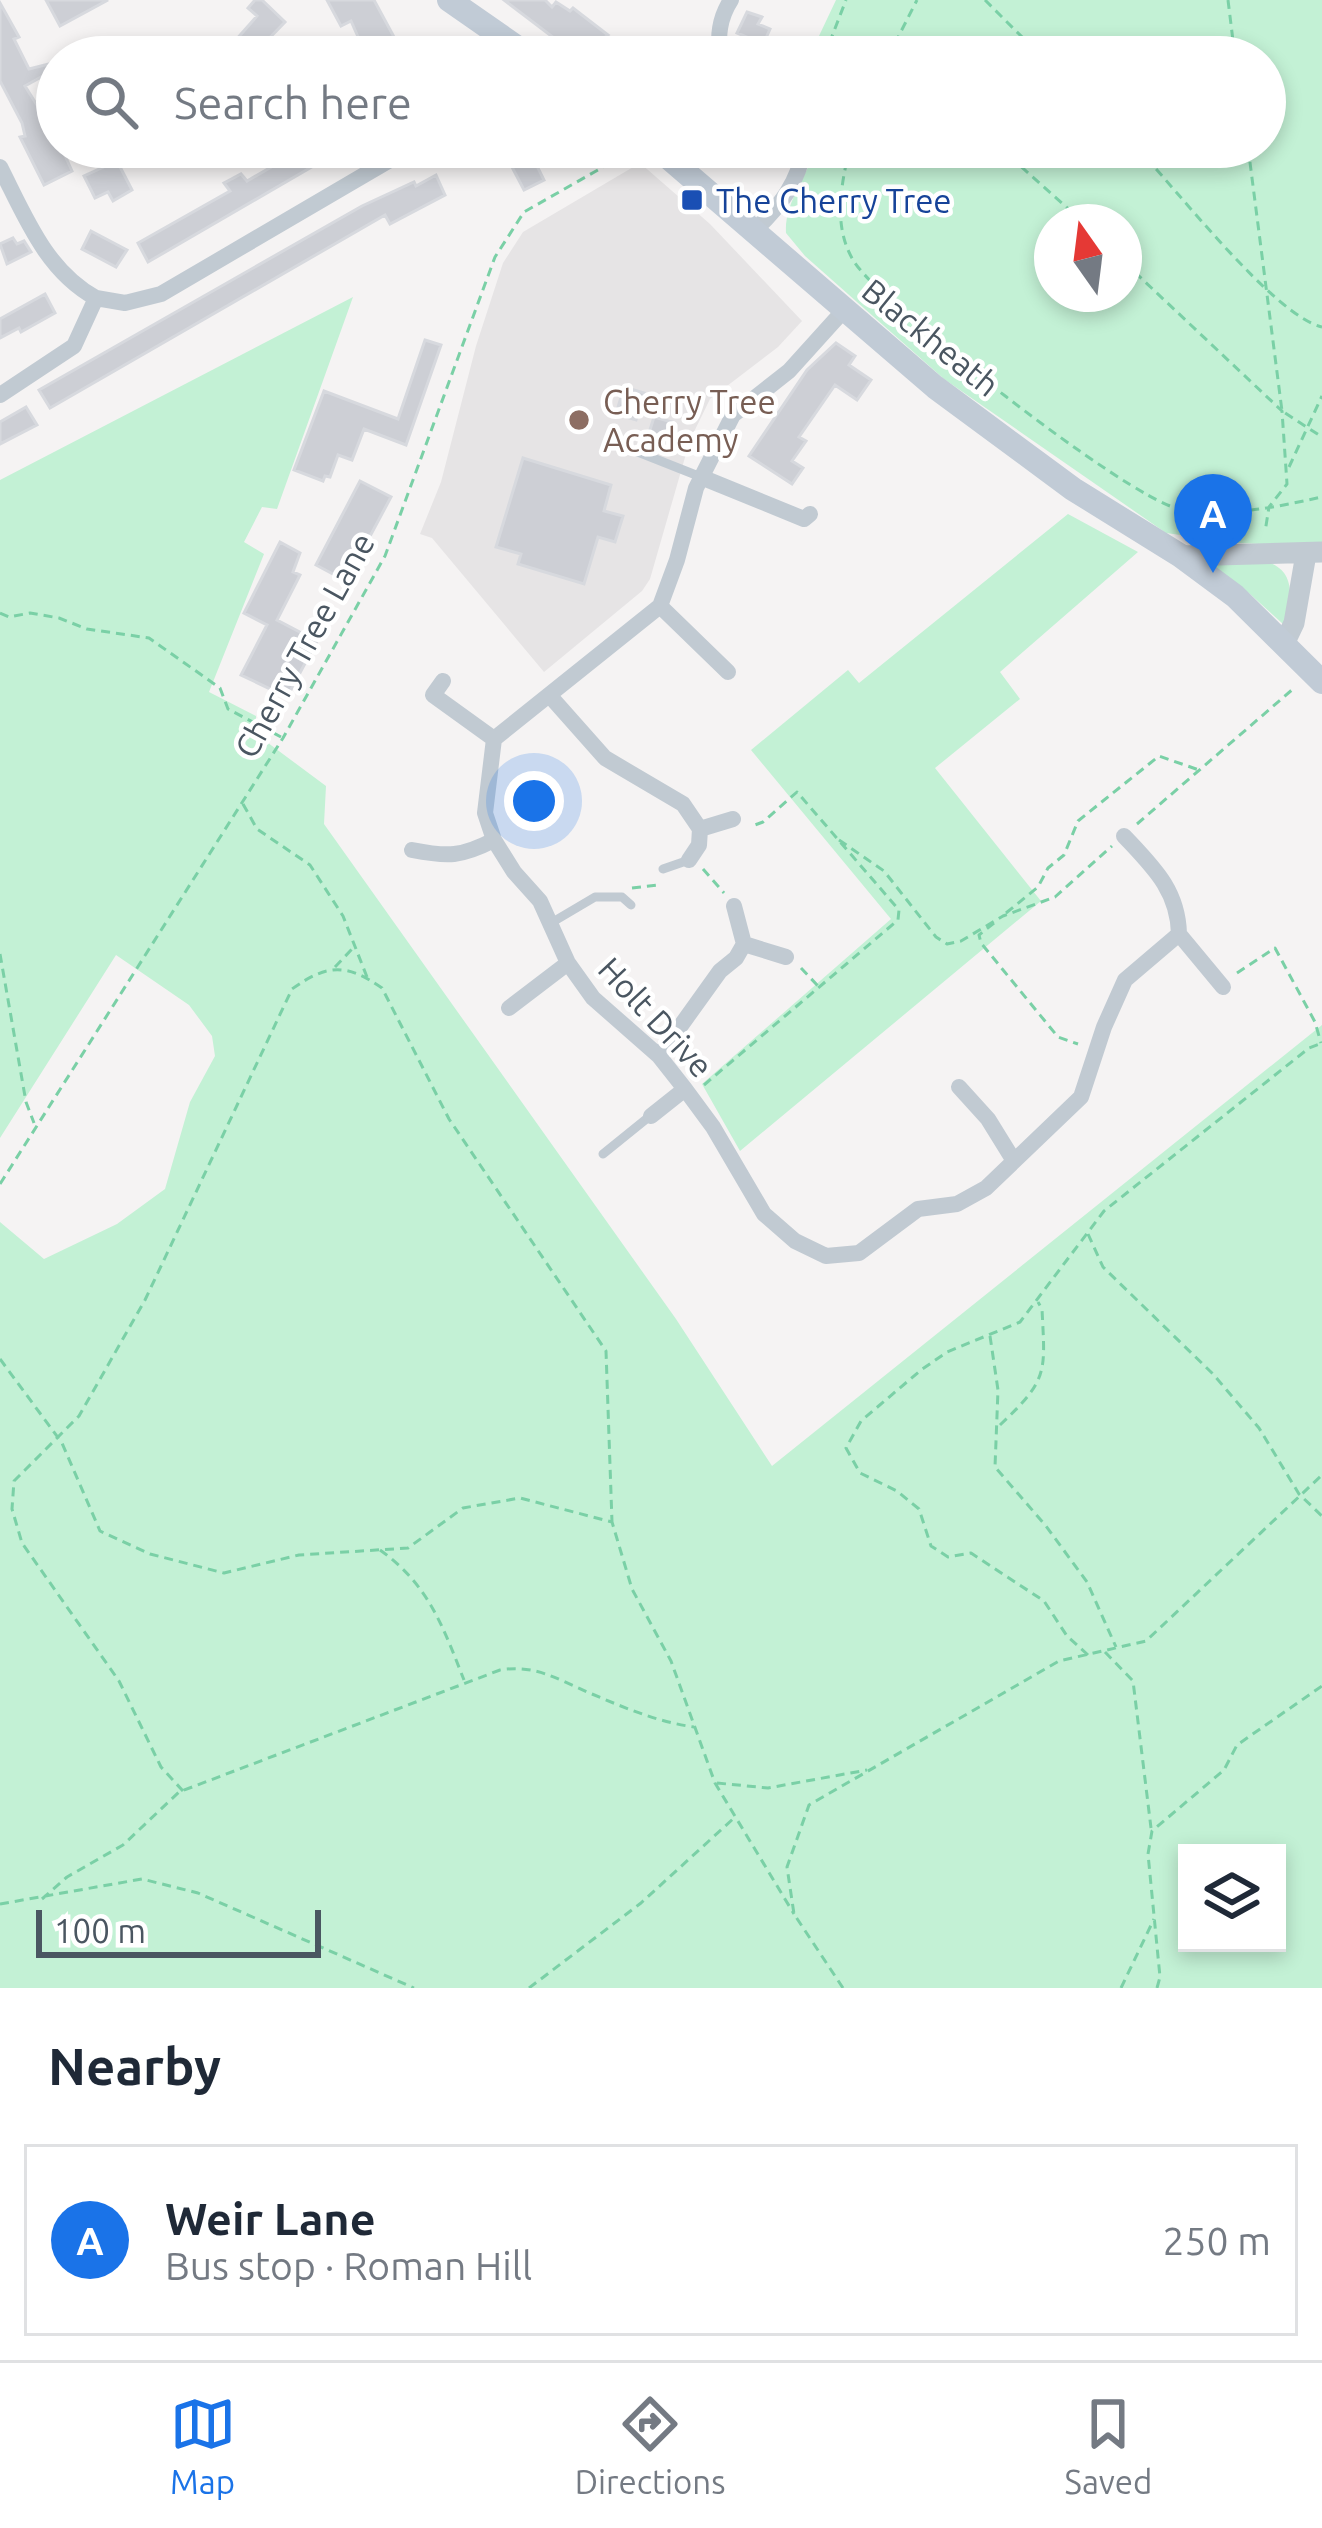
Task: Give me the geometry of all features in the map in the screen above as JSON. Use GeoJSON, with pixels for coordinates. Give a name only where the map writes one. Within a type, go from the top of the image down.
{"type":"FeatureCollection","features":[{"type":"Feature","properties":{"kind":"main road"},"geometry":{"type":"LineString","coordinates":[[449,0],[501,36]]}},
{"type":"Feature","properties":{"kind":"main road","name":"Blackheath"},"geometry":{"type":"LineString","coordinates":[[681,168],[935,387],[1073,489],[1181,556],[1234,596],[1317,677]]}},
{"type":"Feature","properties":{"kind":"street"},"geometry":{"type":"LineString","coordinates":[[719,36],[723,2]]}},
{"type":"Feature","properties":{"kind":"street"},"geometry":{"type":"LineString","coordinates":[[0,167],[45,253],[76,287],[96,298],[125,303],[161,294],[376,168]]}},
{"type":"Feature","properties":{"kind":"street"},"geometry":{"type":"LineString","coordinates":[[755,230],[788,192],[800,168]]}},
{"type":"Feature","properties":{"kind":"street"},"geometry":{"type":"LineString","coordinates":[[0,395],[74,346],[96,298]]}},
{"type":"Feature","properties":{"kind":"street"},"geometry":{"type":"LineString","coordinates":[[443,681],[433,694],[494,740],[660,606],[701,477],[733,415],[789,371],[845,309]]}},
{"type":"Feature","properties":{"kind":"street"},"geometry":{"type":"LineString","coordinates":[[701,477],[803,521]]}},
{"type":"Feature","properties":{"kind":"street"},"geometry":{"type":"LineString","coordinates":[[1181,556],[1314,553],[1284,644]]}},
{"type":"Feature","properties":{"kind":"street"},"geometry":{"type":"LineString","coordinates":[[660,606],[706,656],[728,672]]}},
{"type":"Feature","properties":{"kind":"street"},"geometry":{"type":"LineString","coordinates":[[550,696],[605,758],[683,804],[700,829],[699,845],[688,860]]}},
{"type":"Feature","properties":{"kind":"street","name":"Holt Drive"},"geometry":{"type":"LineString","coordinates":[[494,740],[485,813],[494,840],[551,923],[568,963],[593,998],[659,1056],[713,1127],[764,1214],[795,1241],[826,1256],[859,1253],[918,1209],[957,1204],[986,1188],[1081,1097],[1125,980],[1179,934]]}},
{"type":"Feature","properties":{"kind":"street"},"geometry":{"type":"LineString","coordinates":[[700,829],[733,819]]}},
{"type":"Feature","properties":{"kind":"street"},"geometry":{"type":"LineString","coordinates":[[1124,836],[1165,880],[1178,908],[1179,934],[1223,987]]}},
{"type":"Feature","properties":{"kind":"street"},"geometry":{"type":"LineString","coordinates":[[412,850],[467,854],[494,840]]}},
{"type":"Feature","properties":{"kind":"street"},"geometry":{"type":"LineString","coordinates":[[659,1056],[744,944],[734,906]]}},
{"type":"Feature","properties":{"kind":"street"},"geometry":{"type":"LineString","coordinates":[[744,944],[786,957]]}},
{"type":"Feature","properties":{"kind":"street"},"geometry":{"type":"LineString","coordinates":[[509,1009],[568,963]]}},
{"type":"Feature","properties":{"kind":"street"},"geometry":{"type":"LineString","coordinates":[[959,1087],[988,1118],[1014,1161]]}},
{"type":"Feature","properties":{"kind":"street"},"geometry":{"type":"LineString","coordinates":[[651,1116],[687,1092]]}},
{"type":"Feature","properties":{"kind":"lane"},"geometry":{"type":"LineString","coordinates":[[615,442],[701,477]]}},
{"type":"Feature","properties":{"kind":"lane"},"geometry":{"type":"LineString","coordinates":[[663,869],[688,860]]}},
{"type":"Feature","properties":{"kind":"lane"},"geometry":{"type":"LineString","coordinates":[[551,923],[595,897],[622,897],[631,905]]}},
{"type":"Feature","properties":{"kind":"lane"},"geometry":{"type":"LineString","coordinates":[[603,1154],[651,1116]]}},
{"type":"Feature","properties":{"kind":"path"},"geometry":{"type":"LineString","coordinates":[[831,36],[846,0]]}},
{"type":"Feature","properties":{"kind":"path"},"geometry":{"type":"LineString","coordinates":[[897,36],[917,0]]}},
{"type":"Feature","properties":{"kind":"path"},"geometry":{"type":"LineString","coordinates":[[985,0],[1021,36]]}},
{"type":"Feature","properties":{"kind":"path"},"geometry":{"type":"LineString","coordinates":[[1228,0],[1232,36]]}},
{"type":"Feature","properties":{"kind":"path","name":"Cherry Tree Lane"},"geometry":{"type":"LineString","coordinates":[[0,1184],[283,738],[385,556],[495,257],[524,212],[601,168]]}},
{"type":"Feature","properties":{"kind":"path"},"geometry":{"type":"LineString","coordinates":[[847,168],[839,218],[855,263],[937,340],[1142,492],[1172,507],[1207,513],[1322,497]]}},
{"type":"Feature","properties":{"kind":"path"},"geometry":{"type":"LineString","coordinates":[[1023,168],[1063,204]]}},
{"type":"Feature","properties":{"kind":"path"},"geometry":{"type":"LineString","coordinates":[[1154,168],[1289,310],[1322,327]]}},
{"type":"Feature","properties":{"kind":"path"},"geometry":{"type":"LineString","coordinates":[[1251,168],[1288,469],[1287,484],[1269,507],[1264,523],[1268,555]]}},
{"type":"Feature","properties":{"kind":"path"},"geometry":{"type":"LineString","coordinates":[[1142,279],[1282,411],[1322,437]]}},
{"type":"Feature","properties":{"kind":"path"},"geometry":{"type":"LineString","coordinates":[[1288,469],[1322,396]]}},
{"type":"Feature","properties":{"kind":"path"},"geometry":{"type":"LineString","coordinates":[[0,613],[59,618],[87,629],[149,638],[220,688],[228,709],[283,738]]}},
{"type":"Feature","properties":{"kind":"path"},"geometry":{"type":"LineString","coordinates":[[839,841],[884,871],[936,938],[946,944],[962,940],[1003,916],[1055,897],[1199,770],[1317,677]]}},
{"type":"Feature","properties":{"kind":"path"},"geometry":{"type":"LineString","coordinates":[[1096,1051],[1058,1037],[981,944],[979,935],[1039,887],[1048,868],[1064,855],[1078,821],[1159,756],[1199,770]]}},
{"type":"Feature","properties":{"kind":"path"},"geometry":{"type":"LineString","coordinates":[[687,1092],[898,920],[898,910],[797,793],[755,825],[734,827],[733,819]]}},
{"type":"Feature","properties":{"kind":"path"},"geometry":{"type":"LineString","coordinates":[[242,803],[257,829],[310,866],[343,916],[367,977]]}},
{"type":"Feature","properties":{"kind":"path"},"geometry":{"type":"LineString","coordinates":[[688,860],[710,873],[734,906]]}},
{"type":"Feature","properties":{"kind":"path"},"geometry":{"type":"LineString","coordinates":[[332,970],[355,946]]}},
{"type":"Feature","properties":{"kind":"path"},"geometry":{"type":"LineString","coordinates":[[1088,1655],[1066,1636],[1044,1601],[971,1553],[948,1557],[931,1546],[919,1509],[897,1490],[860,1473],[846,1448],[860,1421],[921,1370],[946,1352],[1020,1322],[1104,1210],[1309,1048],[1322,1043],[1275,948],[1243,967],[1223,987]]}},
{"type":"Feature","properties":{"kind":"path"},"geometry":{"type":"LineString","coordinates":[[0,954],[26,1102],[36,1126]]}},
{"type":"Feature","properties":{"kind":"path"},"geometry":{"type":"LineString","coordinates":[[786,957],[792,957],[820,988]]}},
{"type":"Feature","properties":{"kind":"path"},"geometry":{"type":"LineString","coordinates":[[183,1791],[161,1767],[119,1681],[22,1544],[12,1509],[14,1481],[79,1416],[145,1300],[292,989],[317,971],[345,970],[382,988],[449,1119],[606,1351],[612,1522],[632,1589],[670,1661],[715,1783],[843,1988]]}},
{"type":"Feature","properties":{"kind":"path"},"geometry":{"type":"LineString","coordinates":[[1088,1234],[1103,1268],[1213,1374],[1259,1428],[1299,1494],[1322,1516]]}},
{"type":"Feature","properties":{"kind":"path"},"geometry":{"type":"LineString","coordinates":[[997,1428],[1024,1403],[1044,1370],[1042,1309],[1036,1301]]}},
{"type":"Feature","properties":{"kind":"path"},"geometry":{"type":"LineString","coordinates":[[990,1334],[998,1390],[995,1466],[1087,1582],[1117,1648]]}},
{"type":"Feature","properties":{"kind":"path"},"geometry":{"type":"LineString","coordinates":[[0,1359],[56,1435],[100,1531],[150,1554],[224,1573],[299,1555],[408,1548],[463,1508],[520,1498],[612,1522]]}},
{"type":"Feature","properties":{"kind":"path"},"geometry":{"type":"LineString","coordinates":[[794,1914],[788,1867],[809,1804],[1059,1661],[1146,1641],[1322,1475]]}},
{"type":"Feature","properties":{"kind":"path"},"geometry":{"type":"LineString","coordinates":[[380,1550],[425,1591],[465,1682]]}},
{"type":"Feature","properties":{"kind":"path"},"geometry":{"type":"LineString","coordinates":[[1104,1651],[1133,1681],[1152,1832],[1148,1854],[1160,1977],[1156,1988]]}},
{"type":"Feature","properties":{"kind":"path"},"geometry":{"type":"LineString","coordinates":[[42,1899],[67,1877],[123,1845],[183,1791],[465,1682],[523,1666],[665,1723],[694,1727]]}},
{"type":"Feature","properties":{"kind":"path"},"geometry":{"type":"LineString","coordinates":[[1152,1832],[1224,1770],[1237,1745],[1322,1686]]}},
{"type":"Feature","properties":{"kind":"path"},"geometry":{"type":"LineString","coordinates":[[715,1783],[767,1788],[870,1769]]}},
{"type":"Feature","properties":{"kind":"path"},"geometry":{"type":"LineString","coordinates":[[529,1988],[641,1904],[735,1816]]}},
{"type":"Feature","properties":{"kind":"path"},"geometry":{"type":"LineString","coordinates":[[0,1904],[142,1880],[198,1893],[414,1988]]}},
{"type":"Feature","properties":{"kind":"path"},"geometry":{"type":"LineString","coordinates":[[1120,1988],[1154,1919]]}},
{"type":"Feature","properties":{"kind":"shaded area","name":"Cherry Tree Academy"},"geometry":{"type":"Polygon","coordinates":[[[632,168],[646,168],[710,224],[802,321],[778,347],[710,399],[690,440],[650,579],[642,591],[544,672],[432,538],[420,534],[441,482],[503,263],[523,232],[632,168]]]}},
{"type":"Feature","properties":{"kind":"green space"},"geometry":{"type":"Polygon","coordinates":[[[836,0],[1322,0],[1322,547],[1166,533],[944,379],[805,256],[786,233],[808,168],[1286,168],[1286,36],[819,36],[836,0]]]}},
{"type":"Feature","properties":{"kind":"green space"},"geometry":{"type":"Polygon","coordinates":[[[353,297],[277,509],[262,507],[244,542],[264,554],[209,692],[256,716],[256,734],[326,786],[324,824],[676,1319],[772,1466],[1322,1025],[1322,1988],[0,1988],[0,1222],[44,1259],[117,1224],[165,1189],[190,1102],[215,1056],[212,1036],[189,1005],[116,955],[0,1138],[0,480],[353,297]]]}},
{"type":"Feature","properties":{"kind":"green space"},"geometry":{"type":"Polygon","coordinates":[[[1068,514],[1138,552],[1000,672],[1020,699],[935,768],[1041,901],[740,1151],[702,1084],[891,919],[751,750],[848,670],[859,683],[1068,514]]]}},
{"type":"Feature","properties":{"kind":"green space"},"geometry":{"type":"Polygon","coordinates":[[[1267,562],[1283,572],[1290,587],[1283,624],[1208,564],[1267,562]]]}},
{"type":"Feature","properties":{"kind":"building"},"geometry":{"type":"Polygon","coordinates":[[[46,0],[108,0],[60,26],[46,0]]]}},
{"type":"Feature","properties":{"kind":"building"},"geometry":{"type":"Polygon","coordinates":[[[262,0],[285,22],[271,36],[239,36],[257,16],[248,8],[262,0]]]}},
{"type":"Feature","properties":{"kind":"building"},"geometry":{"type":"Polygon","coordinates":[[[327,0],[374,0],[393,36],[358,36],[351,21],[341,26],[327,0]]]}},
{"type":"Feature","properties":{"kind":"building"},"geometry":{"type":"Polygon","coordinates":[[[504,0],[545,0],[552,7],[556,2],[570,11],[573,8],[608,35],[551,36],[504,0]]]}},
{"type":"Feature","properties":{"kind":"building"},"geometry":{"type":"Polygon","coordinates":[[[0,3],[19,37],[14,39],[29,69],[36,67],[36,80],[25,86],[36,104],[36,168],[72,171],[44,185],[20,137],[25,136],[22,123],[0,81],[0,3]]]}},
{"type":"Feature","properties":{"kind":"building"},"geometry":{"type":"Polygon","coordinates":[[[747,12],[762,17],[758,24],[770,29],[767,36],[737,33],[747,12]]]}},
{"type":"Feature","properties":{"kind":"building"},"geometry":{"type":"Polygon","coordinates":[[[102,168],[121,168],[132,190],[113,201],[108,192],[95,198],[84,176],[102,168]]]}},
{"type":"Feature","properties":{"kind":"building"},"geometry":{"type":"Polygon","coordinates":[[[270,168],[310,168],[148,262],[138,243],[230,191],[224,183],[241,174],[247,181],[270,168]]]}},
{"type":"Feature","properties":{"kind":"building"},"geometry":{"type":"Polygon","coordinates":[[[513,168],[538,168],[544,180],[524,190],[513,168]]]}},
{"type":"Feature","properties":{"kind":"building"},"geometry":{"type":"Polygon","coordinates":[[[436,175],[445,195],[390,224],[385,215],[50,408],[39,390],[362,206],[436,175]]]}},
{"type":"Feature","properties":{"kind":"building"},"geometry":{"type":"Polygon","coordinates":[[[91,231],[127,250],[116,267],[82,249],[91,231]]]}},
{"type":"Feature","properties":{"kind":"building"},"geometry":{"type":"Polygon","coordinates":[[[13,238],[17,244],[24,241],[31,252],[7,264],[0,244],[13,238]]]}},
{"type":"Feature","properties":{"kind":"building"},"geometry":{"type":"Polygon","coordinates":[[[45,294],[55,313],[0,338],[0,319],[45,294]]]}},
{"type":"Feature","properties":{"kind":"building"},"geometry":{"type":"Polygon","coordinates":[[[425,340],[441,345],[406,445],[364,429],[352,460],[338,455],[330,477],[323,481],[294,470],[324,391],[398,419],[425,340]]]}},
{"type":"Feature","properties":{"kind":"building"},"geometry":{"type":"Polygon","coordinates":[[[836,343],[855,356],[849,365],[871,380],[857,400],[835,385],[799,437],[806,441],[792,461],[803,468],[792,484],[749,456],[807,370],[836,343]]]}},
{"type":"Feature","properties":{"kind":"building"},"geometry":{"type":"Polygon","coordinates":[[[624,387],[644,393],[636,420],[616,414],[624,387]]]}},
{"type":"Feature","properties":{"kind":"building"},"geometry":{"type":"Polygon","coordinates":[[[26,407],[37,425],[0,444],[0,422],[26,407]]]}},
{"type":"Feature","properties":{"kind":"building"},"geometry":{"type":"Polygon","coordinates":[[[654,417],[672,422],[667,438],[649,433],[654,417]]]}},
{"type":"Feature","properties":{"kind":"building"},"geometry":{"type":"Polygon","coordinates":[[[523,458],[611,485],[604,511],[623,516],[615,542],[598,537],[584,584],[518,564],[521,554],[496,547],[523,458]]]}},
{"type":"Feature","properties":{"kind":"building"},"geometry":{"type":"Polygon","coordinates":[[[360,481],[391,497],[346,581],[316,565],[360,481]]]}},
{"type":"Feature","properties":{"kind":"building"},"geometry":{"type":"Polygon","coordinates":[[[280,542],[300,553],[293,572],[300,575],[277,620],[317,641],[287,697],[241,675],[267,625],[244,613],[280,542]]]}},
{"type":"Feature","properties":{"kind":"place","name":"The Cherry Tree"},"geometry":{"type":"Point","coordinates":[692,200]}},
{"type":"Feature","properties":{"kind":"place","name":"Cherry Tree Academy"},"geometry":{"type":"Point","coordinates":[579,420]}},
{"type":"Feature","properties":{"kind":"place","name":"Weir Lane"},"geometry":{"type":"Point","coordinates":[1213,573]}}]}
